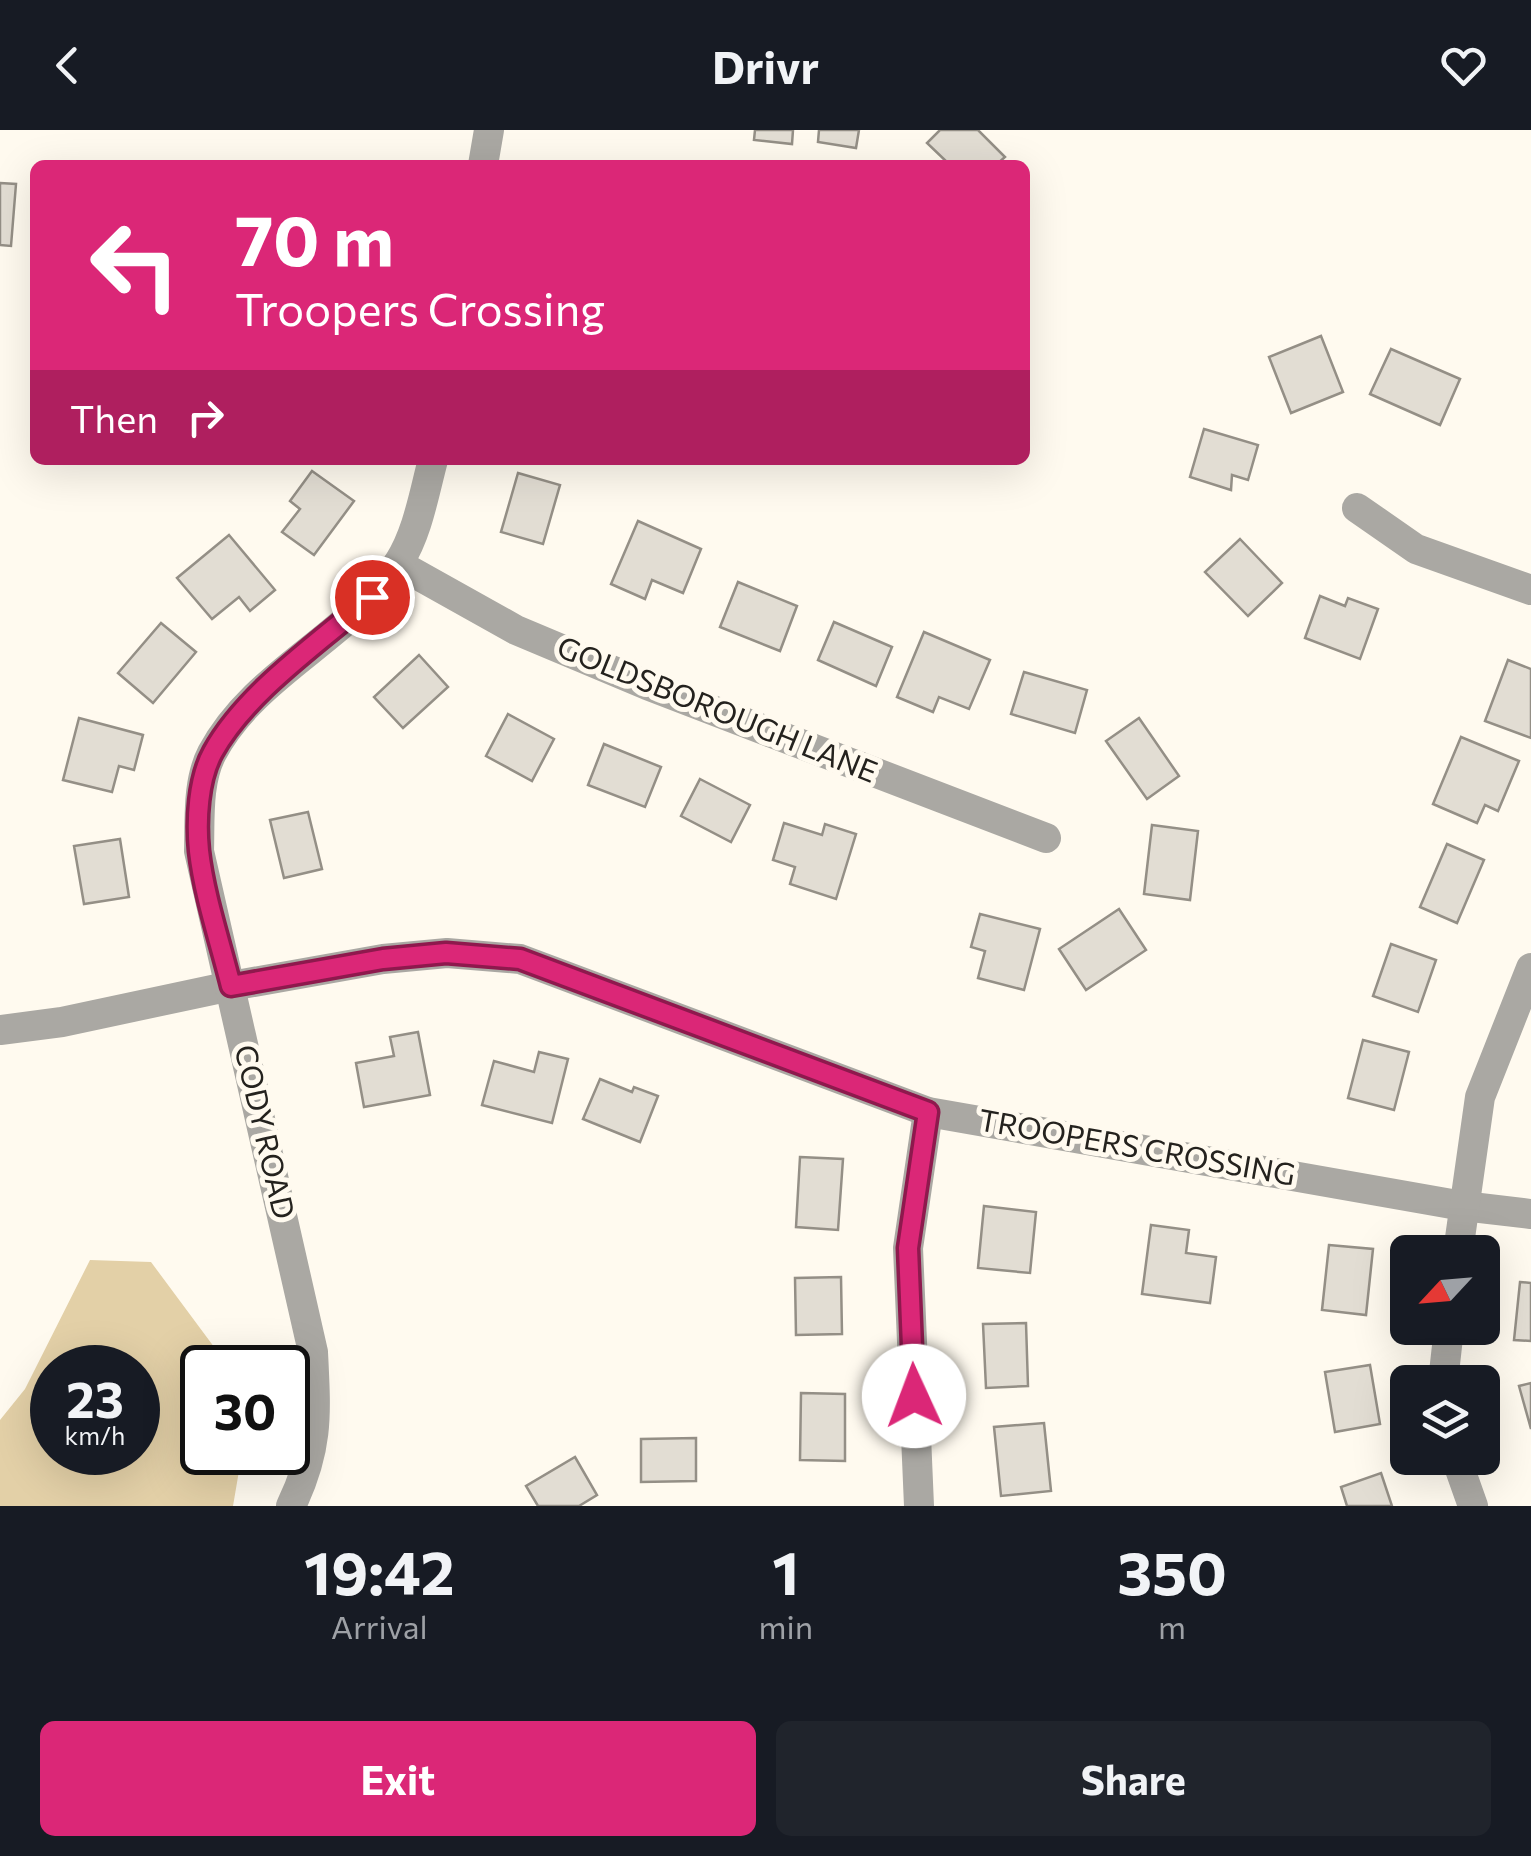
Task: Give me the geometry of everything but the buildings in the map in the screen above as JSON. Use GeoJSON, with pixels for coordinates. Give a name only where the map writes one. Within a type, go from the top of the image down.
{"type":"FeatureCollection","features":[{"type":"Feature","properties":{"kind":"street"},"geometry":{"type":"LineString","coordinates":[[484,160],[489,130]]}},
{"type":"Feature","properties":{"kind":"street","name":"CODY ROAD"},"geometry":{"type":"LineString","coordinates":[[290,1506],[305,1476],[317,1428],[313,1352],[199,851],[200,796],[211,754],[236,720],[262,691],[372,597],[398,564],[409,544],[432,465]]}},
{"type":"Feature","properties":{"kind":"street"},"geometry":{"type":"LineString","coordinates":[[1357,508],[1416,549],[1531,590]]}},
{"type":"Feature","properties":{"kind":"street","name":"GOLDSBOROUGH LANE"},"geometry":{"type":"LineString","coordinates":[[398,564],[516,630],[646,685],[1046,838]]}},
{"type":"Feature","properties":{"kind":"street","name":"TROOPERS CROSSING"},"geometry":{"type":"LineString","coordinates":[[231,986],[383,959],[446,953],[520,959],[928,1112],[1462,1206],[1531,1214]]}},
{"type":"Feature","properties":{"kind":"street"},"geometry":{"type":"LineString","coordinates":[[1459,1235],[1480,1097],[1531,968]]}},
{"type":"Feature","properties":{"kind":"street"},"geometry":{"type":"LineString","coordinates":[[0,1030],[62,1022],[231,986]]}},
{"type":"Feature","properties":{"kind":"street"},"geometry":{"type":"LineString","coordinates":[[919,1506],[908,1248],[928,1112]]}},
{"type":"Feature","properties":{"kind":"street"},"geometry":{"type":"LineString","coordinates":[[1462,1475],[1473,1506]]}},
{"type":"Feature","properties":{"kind":"shaded area"},"geometry":{"type":"Polygon","coordinates":[[[90,1260],[151,1262],[213,1345],[180,1345],[180,1475],[238,1475],[233,1506],[0,1506],[0,1420],[30,1379],[30,1475],[160,1475],[160,1345],[47,1345],[90,1260]]]}},
{"type":"Feature","properties":{"kind":"route"},"geometry":{"type":"LineString","coordinates":[[372,597],[262,691],[211,754],[200,796],[199,851],[231,986],[383,959],[446,953],[520,959],[928,1112],[908,1248],[914,1396]]}}]}
